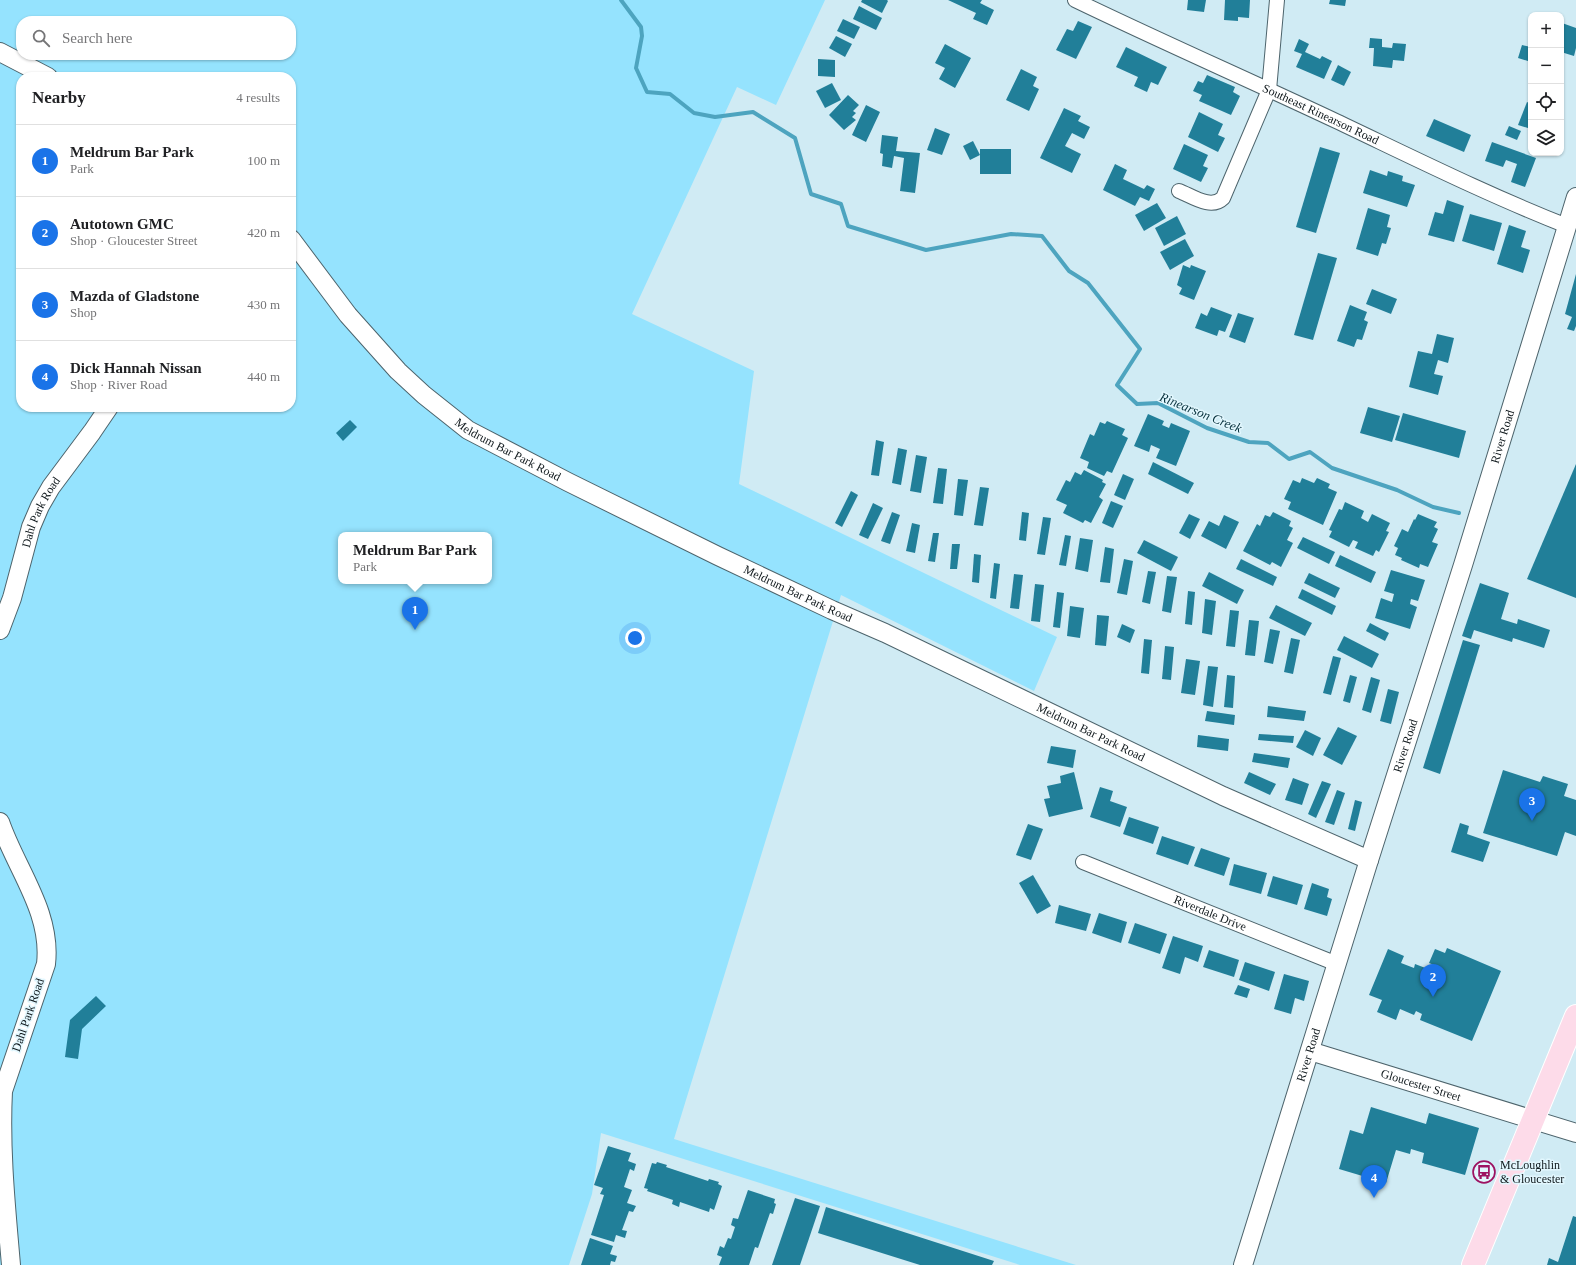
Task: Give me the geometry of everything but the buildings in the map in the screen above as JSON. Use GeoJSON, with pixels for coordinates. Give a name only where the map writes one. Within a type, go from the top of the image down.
{"type":"FeatureCollection","features":[{"type":"Feature","properties":{"kind":"main road"},"geometry":{"type":"LineString","coordinates":[[1473,1265],[1576,1016]]}},
{"type":"Feature","properties":{"kind":"street","name":"Southeast Rinearson Road"},"geometry":{"type":"LineString","coordinates":[[1075,0],[1498,196],[1567,226]]}},
{"type":"Feature","properties":{"kind":"street"},"geometry":{"type":"LineString","coordinates":[[1179,191],[1209,203],[1218,203],[1223,198],[1269,90],[1277,0]]}},
{"type":"Feature","properties":{"kind":"street"},"geometry":{"type":"LineString","coordinates":[[0,52],[38,72]]}},
{"type":"Feature","properties":{"kind":"street","name":"River Road"},"geometry":{"type":"LineString","coordinates":[[1243,1265],[1369,860],[1463,565],[1576,197]]}},
{"type":"Feature","properties":{"kind":"street","name":"Meldrum Bar Park Road"},"geometry":{"type":"LineString","coordinates":[[296,246],[348,315],[398,371],[424,395],[468,430],[718,556],[906,643],[1223,796],[1369,860]]}},
{"type":"Feature","properties":{"kind":"street","name":"Dahl Park Road"},"geometry":{"type":"LineString","coordinates":[[0,630],[12,598],[31,527],[40,506],[51,487],[106,412]]}},
{"type":"Feature","properties":{"kind":"street","name":"Dahl Park Road"},"geometry":{"type":"LineString","coordinates":[[0,822],[13,855],[40,913],[46,931],[47,942],[46,964],[3,1091],[1,1111],[3,1164],[11,1265]]}},
{"type":"Feature","properties":{"kind":"street","name":"Riverdale Drive"},"geometry":{"type":"LineString","coordinates":[[1083,862],[1337,964]]}},
{"type":"Feature","properties":{"kind":"street","name":"Gloucester Street"},"geometry":{"type":"LineString","coordinates":[[1310,1051],[1576,1133]]}},
{"type":"Feature","properties":{"kind":"shaded area"},"geometry":{"type":"Polygon","coordinates":[[[0,0],[825,0],[776,105],[737,87],[632,314],[754,371],[739,484],[1057,637],[1034,691],[841,595],[674,1139],[1076,1265],[1020,1265],[601,1133],[592,1194],[569,1265],[0,1265],[0,0]]]}},
{"type":"Feature","properties":{"kind":"waterway","name":"Rinearson Creek"},"geometry":{"type":"LineString","coordinates":[[621,0],[641,27],[642,36],[636,68],[647,92],[670,94],[694,113],[715,117],[753,112],[795,138],[811,194],[841,204],[848,226],[926,250],[1011,234],[1042,236],[1069,271],[1088,283],[1140,349],[1117,385],[1137,404],[1158,403],[1207,428],[1249,442],[1268,443],[1289,459],[1310,452],[1332,468],[1397,490],[1433,507],[1459,513]]}},
{"type":"Feature","properties":{"kind":"place","name":"Meldrum Bar Park"},"geometry":{"type":"Point","coordinates":[415,630]}},
{"type":"Feature","properties":{"kind":"place","name":"Mazda of Gladstone"},"geometry":{"type":"Point","coordinates":[1532,821]}},
{"type":"Feature","properties":{"kind":"place","name":"Autotown GMC"},"geometry":{"type":"Point","coordinates":[1433,997]}},
{"type":"Feature","properties":{"kind":"place","name":"McLoughlin & Gloucester"},"geometry":{"type":"Point","coordinates":[1484,1172]}},
{"type":"Feature","properties":{"kind":"place","name":"Dick Hannah Nissan"},"geometry":{"type":"Point","coordinates":[1374,1198]}}]}
